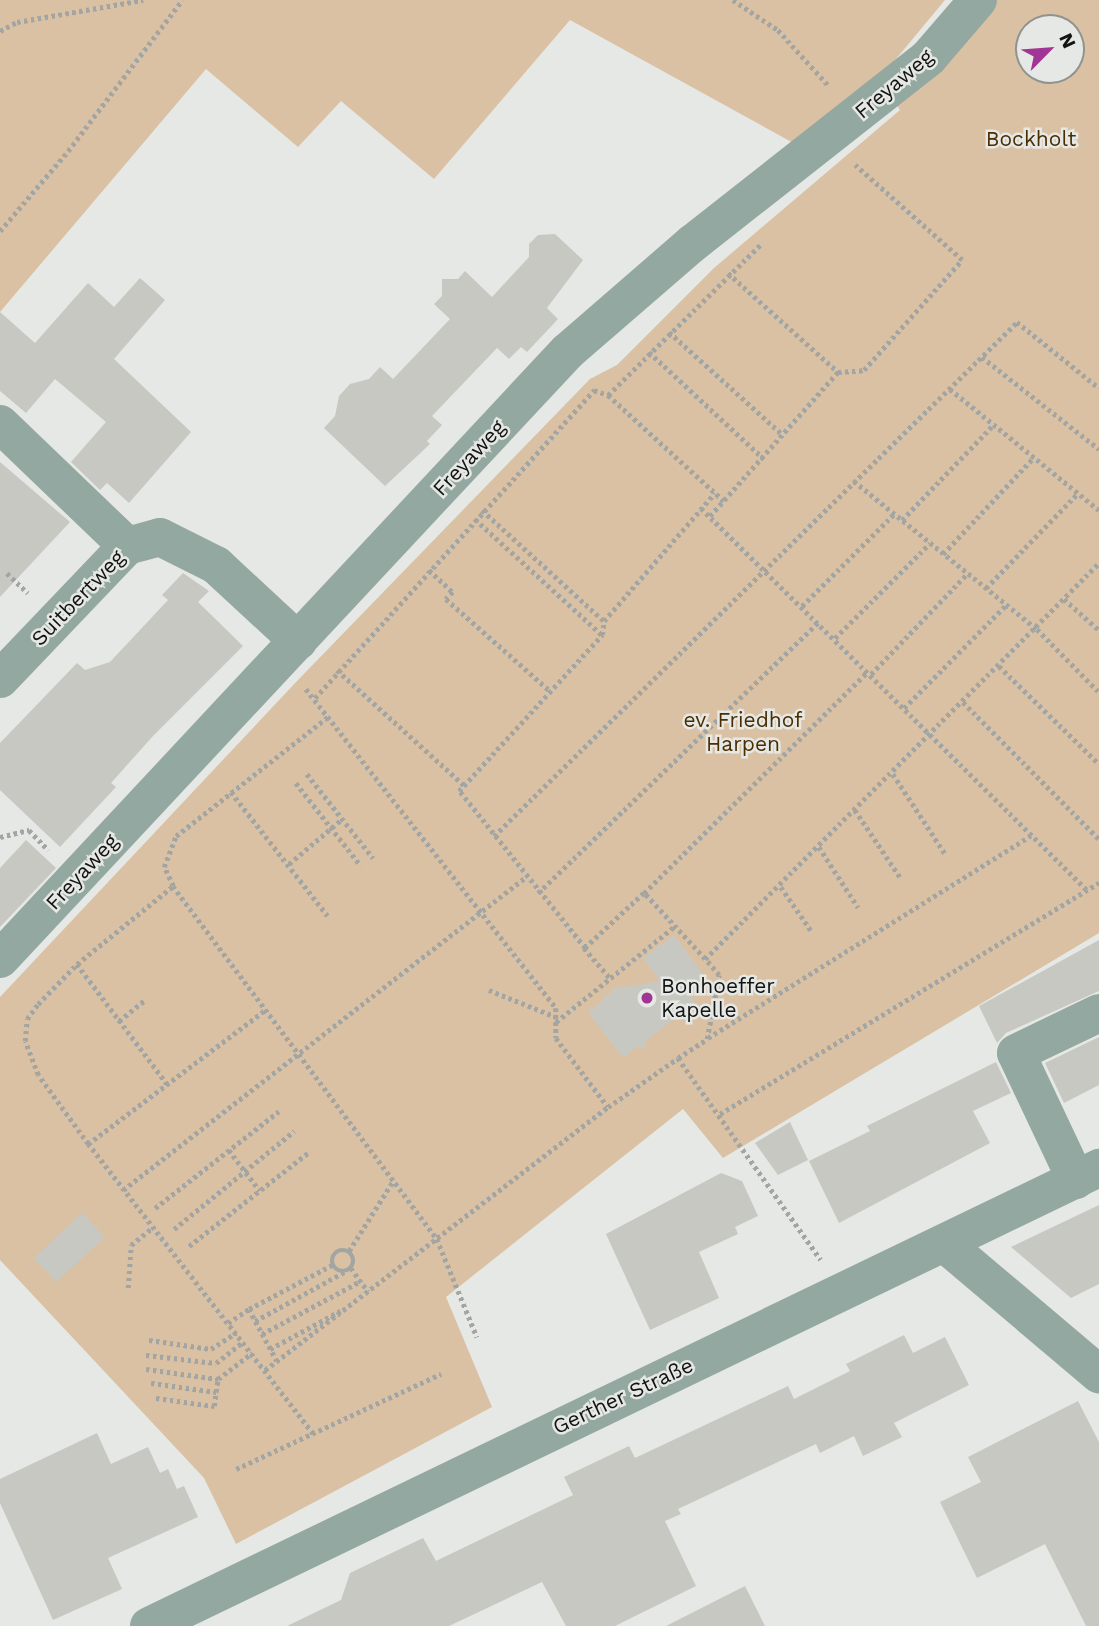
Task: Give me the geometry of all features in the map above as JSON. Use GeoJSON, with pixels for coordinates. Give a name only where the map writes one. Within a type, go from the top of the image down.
{"type":"FeatureCollection","features":[{"type":"Feature","properties":{"kind":"street","name":"Freyaweg"},"geometry":{"type":"LineString","coordinates":[[0,959],[567,352],[693,243],[929,57],[978,0]]}},
{"type":"Feature","properties":{"kind":"street"},"geometry":{"type":"LineString","coordinates":[[0,424],[127,547]]}},
{"type":"Feature","properties":{"kind":"street","name":"Suitbertweg"},"geometry":{"type":"LineString","coordinates":[[0,679],[127,547],[160,537],[216,565],[288,651]]}},
{"type":"Feature","properties":{"kind":"street"},"geometry":{"type":"LineString","coordinates":[[1087,1174],[1016,1053],[1099,1013]]}},
{"type":"Feature","properties":{"kind":"street","name":"Gerther Straße"},"geometry":{"type":"LineString","coordinates":[[149,1626],[1087,1174]]}},
{"type":"Feature","properties":{"kind":"street"},"geometry":{"type":"LineString","coordinates":[[945,1244],[1099,1374]]}},
{"type":"Feature","properties":{"kind":"path"},"geometry":{"type":"LineString","coordinates":[[0,31],[17,22],[143,0]]}},
{"type":"Feature","properties":{"kind":"path"},"geometry":{"type":"LineString","coordinates":[[0,231],[68,150],[182,0]]}},
{"type":"Feature","properties":{"kind":"path"},"geometry":{"type":"LineString","coordinates":[[733,0],[778,30],[808,60],[831,88],[845,125]]}},
{"type":"Feature","properties":{"kind":"path"},"geometry":{"type":"LineString","coordinates":[[710,516],[764,459],[838,372],[864,370],[962,260],[853,164],[843,173]]}},
{"type":"Feature","properties":{"kind":"path"},"geometry":{"type":"LineString","coordinates":[[608,395],[727,273],[769,237]]}},
{"type":"Feature","properties":{"kind":"path"},"geometry":{"type":"LineString","coordinates":[[727,273],[838,372]]}},
{"type":"Feature","properties":{"kind":"path"},"geometry":{"type":"LineString","coordinates":[[494,836],[1017,322],[1099,388]]}},
{"type":"Feature","properties":{"kind":"path"},"geometry":{"type":"LineString","coordinates":[[669,332],[782,435]]}},
{"type":"Feature","properties":{"kind":"path"},"geometry":{"type":"LineString","coordinates":[[649,352],[764,459]]}},
{"type":"Feature","properties":{"kind":"path"},"geometry":{"type":"LineString","coordinates":[[982,357],[1099,449]]}},
{"type":"Feature","properties":{"kind":"path"},"geometry":{"type":"LineString","coordinates":[[950,389],[1099,510]]}},
{"type":"Feature","properties":{"kind":"path"},"geometry":{"type":"LineString","coordinates":[[315,698],[337,670],[594,390],[608,395],[724,501]]}},
{"type":"Feature","properties":{"kind":"path"},"geometry":{"type":"LineString","coordinates":[[902,520],[994,424]]}},
{"type":"Feature","properties":{"kind":"path"},"geometry":{"type":"LineString","coordinates":[[943,554],[1034,457]]}},
{"type":"Feature","properties":{"kind":"path"},"geometry":{"type":"LineString","coordinates":[[855,481],[1037,629],[1099,692]]}},
{"type":"Feature","properties":{"kind":"path"},"geometry":{"type":"LineString","coordinates":[[715,493],[604,621],[602,635],[459,792],[585,948],[870,672],[968,573]]}},
{"type":"Feature","properties":{"kind":"path"},"geometry":{"type":"LineString","coordinates":[[986,588],[1078,493]]}},
{"type":"Feature","properties":{"kind":"path"},"geometry":{"type":"LineString","coordinates":[[701,508],[870,672],[1087,890]]}},
{"type":"Feature","properties":{"kind":"path"},"geometry":{"type":"LineString","coordinates":[[482,510],[604,621]]}},
{"type":"Feature","properties":{"kind":"path"},"geometry":{"type":"LineString","coordinates":[[802,606],[894,513]]}},
{"type":"Feature","properties":{"kind":"path"},"geometry":{"type":"LineString","coordinates":[[475,519],[602,635]]}},
{"type":"Feature","properties":{"kind":"path"},"geometry":{"type":"LineString","coordinates":[[835,638],[930,543]]}},
{"type":"Feature","properties":{"kind":"path"},"geometry":{"type":"LineString","coordinates":[[705,959],[781,887],[1098,567]]}},
{"type":"Feature","properties":{"kind":"path"},"geometry":{"type":"LineString","coordinates":[[429,570],[453,592],[446,598],[551,692]]}},
{"type":"Feature","properties":{"kind":"path"},"geometry":{"type":"LineString","coordinates":[[1064,599],[1099,630]]}},
{"type":"Feature","properties":{"kind":"path"},"geometry":{"type":"LineString","coordinates":[[904,708],[1007,604]]}},
{"type":"Feature","properties":{"kind":"path"},"geometry":{"type":"LineString","coordinates":[[538,893],[819,622]]}},
{"type":"Feature","properties":{"kind":"path"},"geometry":{"type":"LineString","coordinates":[[288,651],[328,717],[556,1008],[556,1038],[608,1107]]}},
{"type":"Feature","properties":{"kind":"path"},"geometry":{"type":"LineString","coordinates":[[999,666],[1099,764]]}},
{"type":"Feature","properties":{"kind":"path"},"geometry":{"type":"LineString","coordinates":[[337,670],[465,786]]}},
{"type":"Feature","properties":{"kind":"path"},"geometry":{"type":"LineString","coordinates":[[963,702],[1099,839]]}},
{"type":"Feature","properties":{"kind":"path"},"geometry":{"type":"LineString","coordinates":[[328,717],[176,836],[164,867],[173,886],[437,1239],[477,1337]]}},
{"type":"Feature","properties":{"kind":"path"},"geometry":{"type":"LineString","coordinates":[[307,774],[373,858]]}},
{"type":"Feature","properties":{"kind":"path"},"geometry":{"type":"LineString","coordinates":[[893,774],[946,855]]}},
{"type":"Feature","properties":{"kind":"path"},"geometry":{"type":"LineString","coordinates":[[296,783],[361,866]]}},
{"type":"Feature","properties":{"kind":"path"},"geometry":{"type":"LineString","coordinates":[[231,792],[328,916]]}},
{"type":"Feature","properties":{"kind":"path"},"geometry":{"type":"LineString","coordinates":[[855,810],[900,877]]}},
{"type":"Feature","properties":{"kind":"path"},"geometry":{"type":"LineString","coordinates":[[289,864],[342,818]]}},
{"type":"Feature","properties":{"kind":"path"},"geometry":{"type":"LineString","coordinates":[[0,837],[29,830],[76,878]]}},
{"type":"Feature","properties":{"kind":"path"},"geometry":{"type":"LineString","coordinates":[[265,1370],[608,1107],[678,1058],[1031,835]]}},
{"type":"Feature","properties":{"kind":"path"},"geometry":{"type":"LineString","coordinates":[[819,848],[858,907]]}},
{"type":"Feature","properties":{"kind":"path"},"geometry":{"type":"LineString","coordinates":[[123,1190],[526,877]]}},
{"type":"Feature","properties":{"kind":"path"},"geometry":{"type":"LineString","coordinates":[[720,1114],[1099,883]]}},
{"type":"Feature","properties":{"kind":"path"},"geometry":{"type":"LineString","coordinates":[[173,886],[77,964],[27,1019],[25,1041],[38,1075],[88,1144],[313,1434]]}},
{"type":"Feature","properties":{"kind":"path"},"geometry":{"type":"LineString","coordinates":[[781,887],[812,932]]}},
{"type":"Feature","properties":{"kind":"path"},"geometry":{"type":"LineString","coordinates":[[644,892],[719,975],[707,1039]]}},
{"type":"Feature","properties":{"kind":"path"},"geometry":{"type":"LineString","coordinates":[[556,1020],[675,926]]}},
{"type":"Feature","properties":{"kind":"path"},"geometry":{"type":"LineString","coordinates":[[584,948],[610,978]]}},
{"type":"Feature","properties":{"kind":"path"},"geometry":{"type":"LineString","coordinates":[[77,964],[167,1084]]}},
{"type":"Feature","properties":{"kind":"path"},"geometry":{"type":"LineString","coordinates":[[489,990],[556,1020]]}},
{"type":"Feature","properties":{"kind":"path"},"geometry":{"type":"LineString","coordinates":[[119,1021],[144,1001]]}},
{"type":"Feature","properties":{"kind":"path"},"geometry":{"type":"LineString","coordinates":[[88,1144],[265,1010]]}},
{"type":"Feature","properties":{"kind":"path"},"geometry":{"type":"LineString","coordinates":[[678,1058],[720,1114],[843,1293]]}},
{"type":"Feature","properties":{"kind":"path"},"geometry":{"type":"LineString","coordinates":[[155,1208],[279,1111]]}},
{"type":"Feature","properties":{"kind":"path"},"geometry":{"type":"LineString","coordinates":[[174,1229],[294,1131]]}},
{"type":"Feature","properties":{"kind":"path"},"geometry":{"type":"LineString","coordinates":[[229,1150],[260,1191]]}},
{"type":"Feature","properties":{"kind":"path"},"geometry":{"type":"LineString","coordinates":[[188,1246],[310,1151]]}},
{"type":"Feature","properties":{"kind":"path"},"geometry":{"type":"LineString","coordinates":[[332,1265],[334,1254],[349,1251],[393,1181]]}},
{"type":"Feature","properties":{"kind":"path"},"geometry":{"type":"LineString","coordinates":[[128,1288],[131,1245],[153,1227]]}},
{"type":"Feature","properties":{"kind":"path"},"geometry":{"type":"LineString","coordinates":[[255,1321],[351,1268],[354,1258],[349,1251]]}},
{"type":"Feature","properties":{"kind":"path"},"geometry":{"type":"LineString","coordinates":[[332,1265],[344,1272]]}},
{"type":"Feature","properties":{"kind":"path"},"geometry":{"type":"LineString","coordinates":[[228,1323],[332,1265]]}},
{"type":"Feature","properties":{"kind":"path"},"geometry":{"type":"LineString","coordinates":[[351,1268],[368,1291]]}},
{"type":"Feature","properties":{"kind":"path"},"geometry":{"type":"LineString","coordinates":[[262,1334],[360,1281]]}},
{"type":"Feature","properties":{"kind":"path"},"geometry":{"type":"LineString","coordinates":[[270,1349],[352,1304]]}},
{"type":"Feature","properties":{"kind":"path"},"geometry":{"type":"LineString","coordinates":[[249,1309],[277,1361]]}},
{"type":"Feature","properties":{"kind":"path"},"geometry":{"type":"LineString","coordinates":[[149,1340],[211,1349],[236,1334]]}},
{"type":"Feature","properties":{"kind":"path"},"geometry":{"type":"LineString","coordinates":[[146,1355],[215,1363],[243,1342]]}},
{"type":"Feature","properties":{"kind":"path"},"geometry":{"type":"LineString","coordinates":[[156,1398],[214,1406],[218,1379],[251,1353]]}},
{"type":"Feature","properties":{"kind":"path"},"geometry":{"type":"LineString","coordinates":[[146,1369],[218,1379]]}},
{"type":"Feature","properties":{"kind":"path"},"geometry":{"type":"LineString","coordinates":[[236,1469],[441,1374]]}},
{"type":"Feature","properties":{"kind":"path"},"geometry":{"type":"LineString","coordinates":[[151,1384],[216,1392]]}},
{"type":"Feature","properties":{"kind":"green space"},"geometry":{"type":"Polygon","coordinates":[[[0,0],[945,0],[876,83],[797,145],[570,20],[434,179],[341,101],[298,147],[206,69],[0,312],[0,0]]]}},
{"type":"Feature","properties":{"kind":"green space","name":"ev. Friedhof Harpen"},"geometry":{"type":"Polygon","coordinates":[[[996,0],[1099,0],[1099,933],[723,1158],[683,1109],[446,1297],[492,1407],[236,1544],[204,1478],[0,1260],[0,997],[298,680],[590,379],[617,365],[714,268],[900,110],[896,104],[996,0]]]}},
{"type":"Feature","properties":{"kind":"building"},"geometry":{"type":"Polygon","coordinates":[[[555,234],[583,260],[547,308],[558,319],[527,352],[521,347],[509,359],[497,348],[432,416],[442,425],[427,441],[430,444],[385,486],[324,428],[335,416],[339,396],[350,384],[369,379],[380,367],[393,379],[450,319],[434,304],[442,296],[442,279],[458,279],[465,271],[492,297],[529,257],[529,244],[538,235],[555,234]]]}},
{"type":"Feature","properties":{"kind":"building"},"geometry":{"type":"Polygon","coordinates":[[[140,278],[165,300],[114,359],[191,432],[129,503],[107,483],[100,490],[71,462],[106,422],[55,379],[26,413],[0,391],[0,312],[35,343],[88,283],[114,307],[140,278]]]}},
{"type":"Feature","properties":{"kind":"building"},"geometry":{"type":"Polygon","coordinates":[[[0,462],[70,522],[0,597],[0,462]]]}},
{"type":"Feature","properties":{"kind":"building"},"geometry":{"type":"Polygon","coordinates":[[[183,573],[209,591],[198,602],[243,646],[153,736],[111,783],[116,787],[60,847],[0,790],[0,743],[77,663],[85,670],[110,662],[168,600],[162,595],[183,573]]]}},
{"type":"Feature","properties":{"kind":"building"},"geometry":{"type":"Polygon","coordinates":[[[26,840],[56,868],[0,927],[0,868],[26,840]]]}},
{"type":"Feature","properties":{"kind":"building","name":"Bonhoeffer Kapelle"},"geometry":{"type":"Polygon","coordinates":[[[674,935],[708,981],[689,995],[695,1003],[647,1040],[644,1049],[638,1046],[623,1058],[588,1012],[603,1001],[603,995],[612,994],[611,989],[660,981],[643,958],[674,935]]]}},
{"type":"Feature","properties":{"kind":"building"},"geometry":{"type":"Polygon","coordinates":[[[1099,940],[1099,991],[1006,1033],[997,1043],[979,1006],[1099,940]]]}},
{"type":"Feature","properties":{"kind":"building"},"geometry":{"type":"Polygon","coordinates":[[[1099,1037],[1099,1085],[1064,1103],[1045,1063],[1099,1037]]]}},
{"type":"Feature","properties":{"kind":"building"},"geometry":{"type":"Polygon","coordinates":[[[996,1062],[1011,1093],[973,1111],[990,1143],[839,1223],[809,1161],[870,1131],[867,1126],[996,1062]]]}},
{"type":"Feature","properties":{"kind":"building"},"geometry":{"type":"Polygon","coordinates":[[[790,1122],[808,1160],[778,1175],[755,1143],[790,1122]]]}},
{"type":"Feature","properties":{"kind":"building"},"geometry":{"type":"Polygon","coordinates":[[[721,1173],[742,1181],[758,1216],[735,1227],[738,1234],[699,1252],[719,1298],[650,1330],[606,1234],[721,1173]]]}},
{"type":"Feature","properties":{"kind":"building"},"geometry":{"type":"Polygon","coordinates":[[[1099,1205],[1099,1284],[1071,1298],[1011,1247],[1099,1205]]]}},
{"type":"Feature","properties":{"kind":"building"},"geometry":{"type":"Polygon","coordinates":[[[82,1213],[105,1237],[56,1282],[34,1258],[82,1213]]]}},
{"type":"Feature","properties":{"kind":"building"},"geometry":{"type":"Polygon","coordinates":[[[904,1335],[913,1353],[945,1337],[969,1385],[894,1423],[902,1437],[863,1456],[854,1436],[820,1453],[816,1444],[678,1509],[681,1514],[665,1521],[696,1586],[615,1626],[566,1626],[542,1582],[449,1626],[287,1626],[341,1600],[350,1573],[423,1538],[436,1561],[573,1495],[564,1477],[629,1446],[635,1458],[788,1386],[794,1399],[850,1371],[846,1364],[904,1335]]]}},
{"type":"Feature","properties":{"kind":"building"},"geometry":{"type":"Polygon","coordinates":[[[1078,1401],[1099,1442],[1099,1626],[1086,1626],[1045,1544],[977,1578],[940,1502],[981,1482],[968,1457],[1078,1401]]]}},
{"type":"Feature","properties":{"kind":"building"},"geometry":{"type":"Polygon","coordinates":[[[97,1433],[111,1464],[148,1447],[160,1473],[168,1469],[177,1489],[184,1486],[198,1517],[108,1558],[122,1589],[53,1620],[0,1503],[0,1479],[97,1433]]]}},
{"type":"Feature","properties":{"kind":"building"},"geometry":{"type":"Polygon","coordinates":[[[745,1586],[765,1626],[666,1626],[745,1586]]]}},
{"type":"Feature","properties":{"kind":"place","name":"Bonhoeffer Kapelle"},"geometry":{"type":"Point","coordinates":[647,998]}},
{"type":"Feature","properties":{"kind":"park label","name":"Bockholt"},"geometry":{"type":"Point","coordinates":[1031,139]}}]}
